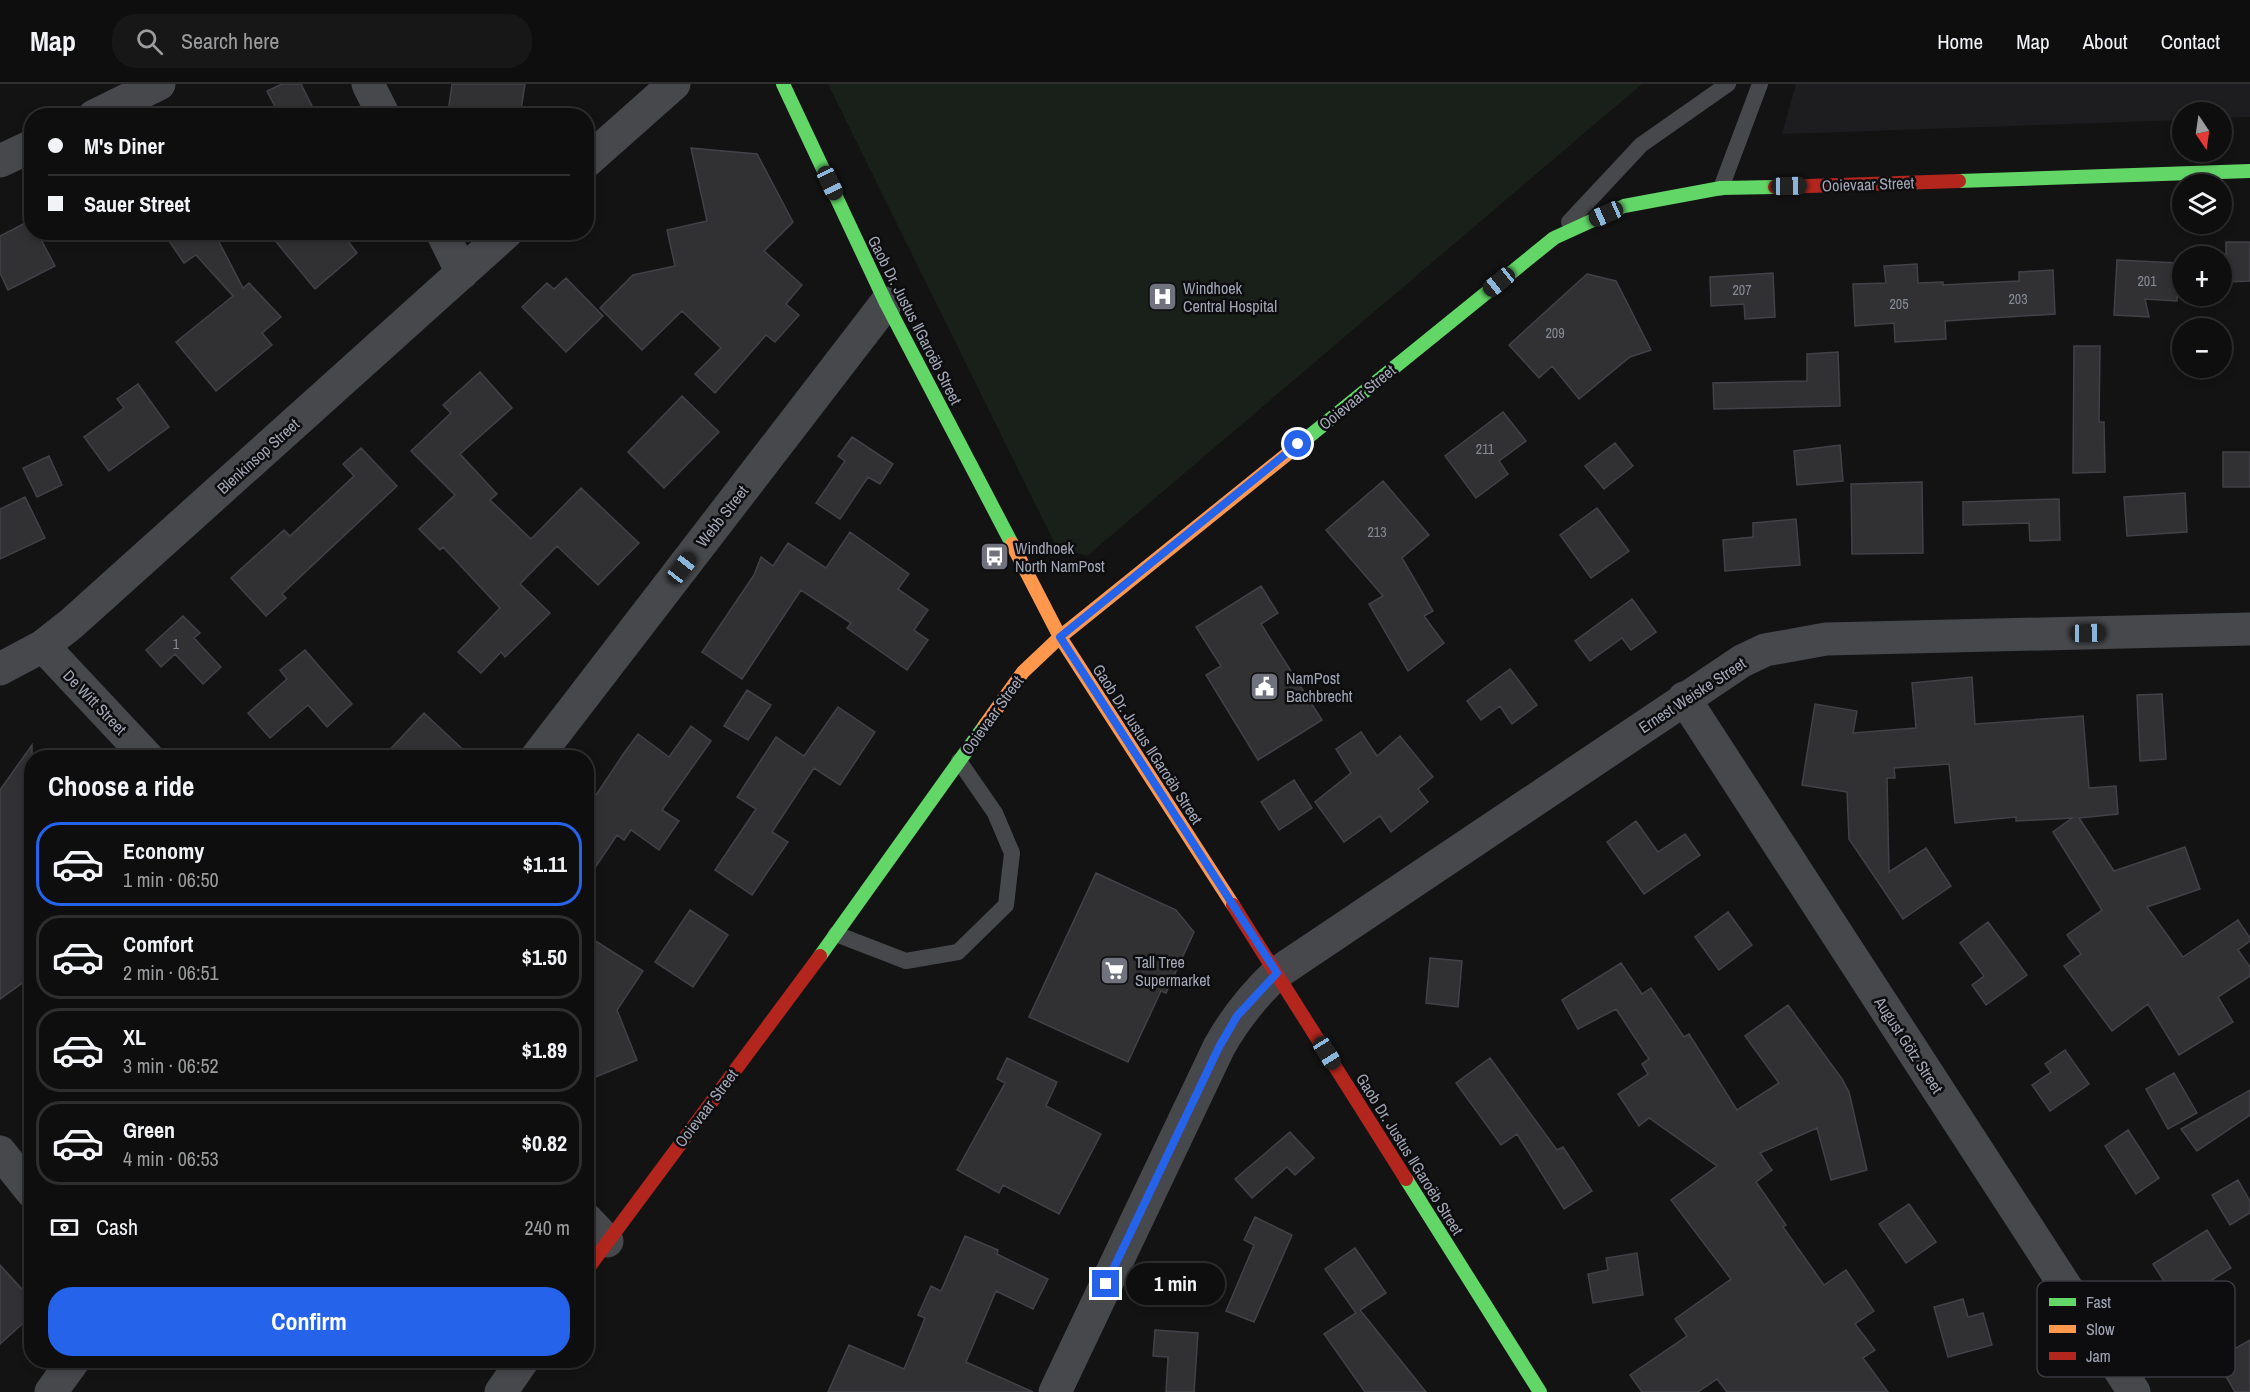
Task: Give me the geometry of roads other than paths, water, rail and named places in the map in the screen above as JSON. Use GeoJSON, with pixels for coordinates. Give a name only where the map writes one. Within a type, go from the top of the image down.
{"type":"FeatureCollection","features":[{"type":"Feature","properties":{"kind":"street"},"geometry":{"type":"LineString","coordinates":[[110,108],[159,84]]}},
{"type":"Feature","properties":{"kind":"street"},"geometry":{"type":"LineString","coordinates":[[368,84],[380,108]]}},
{"type":"Feature","properties":{"kind":"street"},"geometry":{"type":"LineString","coordinates":[[594,155],[674,84]]}},
{"type":"Feature","properties":{"kind":"street","name":"Gaob Dr. Justus ǁGaroëb Street"},"geometry":{"type":"LineString","coordinates":[[783,84],[886,303],[1060,637],[1277,973],[1540,1392]]}},
{"type":"Feature","properties":{"kind":"street"},"geometry":{"type":"LineString","coordinates":[[0,161],[24,150]]}},
{"type":"Feature","properties":{"kind":"street","name":"Ooievaar Street"},"geometry":{"type":"LineString","coordinates":[[597,1230],[836,933],[1023,672],[1060,637],[1554,237],[1624,206],[1721,188],[2250,171]]}},
{"type":"Feature","properties":{"kind":"street"},"geometry":{"type":"LineString","coordinates":[[446,240],[462,273]]}},
{"type":"Feature","properties":{"kind":"street","name":"Blenkinsop Street"},"geometry":{"type":"LineString","coordinates":[[0,669],[43,646],[71,624],[498,240]]}},
{"type":"Feature","properties":{"kind":"street","name":"Webb Street"},"geometry":{"type":"LineString","coordinates":[[542,750],[886,303]]}},
{"type":"Feature","properties":{"kind":"street","name":"Ernest Weiske Street"},"geometry":{"type":"LineString","coordinates":[[1055,1392],[1219,1047],[1237,1016],[1277,973],[1742,661],[1765,650],[1826,639],[2250,629]]}},
{"type":"Feature","properties":{"kind":"street","name":"De Witt Street"},"geometry":{"type":"LineString","coordinates":[[43,646],[140,750]]}},
{"type":"Feature","properties":{"kind":"street","name":"August Götz Street"},"geometry":{"type":"LineString","coordinates":[[1684,699],[2062,1281]]}},
{"type":"Feature","properties":{"kind":"street"},"geometry":{"type":"LineString","coordinates":[[0,1152],[24,1182]]}},
{"type":"Feature","properties":{"kind":"street"},"geometry":{"type":"LineString","coordinates":[[51,1392],[68,1368]]}},
{"type":"Feature","properties":{"kind":"street"},"geometry":{"type":"LineString","coordinates":[[501,1392],[518,1368]]}},
{"type":"Feature","properties":{"kind":"street","name":"August Götz Street"},"geometry":{"type":"LineString","coordinates":[[2124,1377],[2134,1392]]}},
{"type":"Feature","properties":{"kind":"lane"},"geometry":{"type":"LineString","coordinates":[[1554,237],[1641,145],[1728,84]]}},
{"type":"Feature","properties":{"kind":"lane"},"geometry":{"type":"LineString","coordinates":[[1721,188],[1760,84]]}},
{"type":"Feature","properties":{"kind":"lane"},"geometry":{"type":"LineString","coordinates":[[836,933],[906,961],[958,952],[1006,905],[1012,853],[994,813],[959,761]]}},
{"type":"Feature","properties":{"kind":"place","name":"Windhoek Central Hospital"},"geometry":{"type":"Point","coordinates":[1162,297]}},
{"type":"Feature","properties":{"kind":"place","name":"Windhoek North NamPost"},"geometry":{"type":"Point","coordinates":[994,557]}},
{"type":"Feature","properties":{"kind":"place","name":"NamPost Bachbrecht"},"geometry":{"type":"Point","coordinates":[1265,687]}},
{"type":"Feature","properties":{"kind":"place","name":"Tall Tree Supermarket"},"geometry":{"type":"Point","coordinates":[1114,971]}}]}
